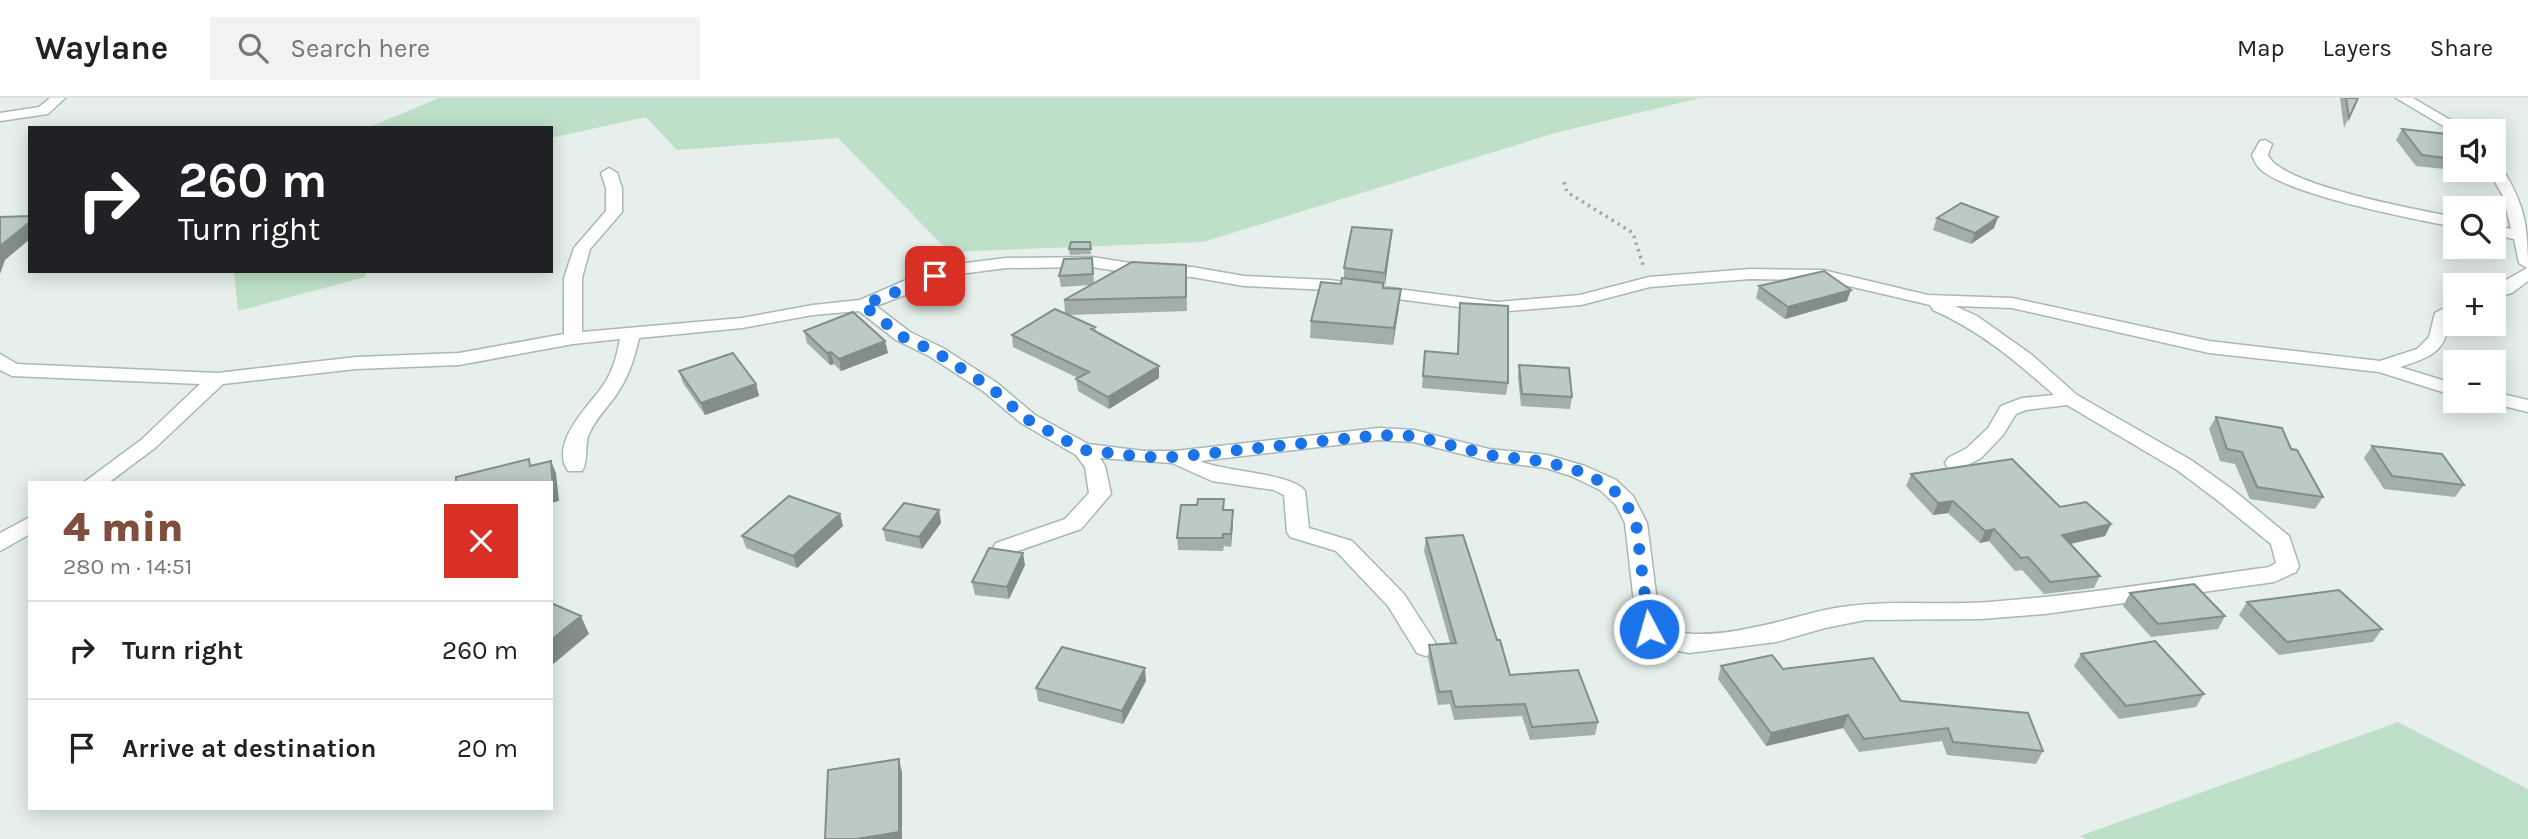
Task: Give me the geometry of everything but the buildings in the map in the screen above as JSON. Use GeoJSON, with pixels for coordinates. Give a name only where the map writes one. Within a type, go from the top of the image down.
{"type":"FeatureCollection","features":[{"type":"Feature","properties":{"kind":"street"},"geometry":{"type":"LineString","coordinates":[[0,117],[43,111],[58,98]]}},
{"type":"Feature","properties":{"kind":"street"},"geometry":{"type":"LineString","coordinates":[[2403,98],[2443,120]]}},
{"type":"Feature","properties":{"kind":"street"},"geometry":{"type":"LineString","coordinates":[[2265,144],[2260,155],[2265,165],[2278,174],[2306,185],[2443,219]]}},
{"type":"Feature","properties":{"kind":"street"},"geometry":{"type":"LineString","coordinates":[[573,338],[573,278],[582,248],[614,212],[614,188],[609,173]]}},
{"type":"Feature","properties":{"kind":"street"},"geometry":{"type":"LineString","coordinates":[[2503,182],[2511,196],[2528,262]]}},
{"type":"Feature","properties":{"kind":"street"},"geometry":{"type":"LineString","coordinates":[[2506,233],[2521,236]]}},
{"type":"Feature","properties":{"kind":"street"},"geometry":{"type":"LineString","coordinates":[[0,360],[12,370],[217,379],[356,363],[459,359],[573,338],[742,323],[813,310],[863,305],[912,284],[958,269],[1006,263],[1092,262],[1149,271],[1192,272],[1244,281],[1329,285],[1497,307],[1581,300],[1649,282],[1750,274],[1823,275],[1928,300],[2012,303],[2209,347],[2381,367],[2443,386]]}},
{"type":"Feature","properties":{"kind":"street"},"geometry":{"type":"LineString","coordinates":[[2506,289],[2528,273]]}},
{"type":"Feature","properties":{"kind":"street"},"geometry":{"type":"LineString","coordinates":[[1083,450],[1144,457],[1175,457],[1379,435],[1414,436],[1489,455],[1547,462],[1578,471],[1608,485],[1625,501],[1636,523],[1649,629],[1665,640],[1689,645],[1776,633],[1825,619],[1865,612],[1981,611],[2045,606],[2274,574],[2288,566],[2281,541],[2225,495],[2184,465],[2070,399],[2025,359],[1971,320],[1928,300]]}},
{"type":"Feature","properties":{"kind":"street"},"geometry":{"type":"LineString","coordinates":[[863,305],[903,337],[936,352],[990,387],[1027,419],[1083,450],[1096,466],[1100,494],[1073,524],[1004,548]]}},
{"type":"Feature","properties":{"kind":"street"},"geometry":{"type":"LineString","coordinates":[[2381,367],[2424,352],[2438,338],[2443,316]]}},
{"type":"Feature","properties":{"kind":"street"},"geometry":{"type":"LineString","coordinates":[[575,466],[572,448],[580,426],[621,372],[631,333]]}},
{"type":"Feature","properties":{"kind":"street"},"geometry":{"type":"LineString","coordinates":[[97,481],[148,444],[217,379]]}},
{"type":"Feature","properties":{"kind":"street"},"geometry":{"type":"LineString","coordinates":[[1955,463],[1974,453],[1996,431],[2008,410],[2022,404],[2070,399]]}},
{"type":"Feature","properties":{"kind":"street"},"geometry":{"type":"LineString","coordinates":[[2506,401],[2528,406]]}},
{"type":"Feature","properties":{"kind":"street"},"geometry":{"type":"LineString","coordinates":[[1175,457],[1212,474],[1279,484],[1294,491],[1298,532],[1303,536],[1344,546],[1396,600],[1426,647]]}},
{"type":"Feature","properties":{"kind":"street"},"geometry":{"type":"LineString","coordinates":[[0,543],[28,525]]}},
{"type":"Feature","properties":{"kind":"path"},"geometry":{"type":"LineString","coordinates":[[1564,182],[1567,192],[1633,233],[1649,282]]}},
{"type":"Feature","properties":{"kind":"green space"},"geometry":{"type":"Polygon","coordinates":[[[439,98],[1700,98],[1555,133],[1203,242],[949,252],[838,138],[677,150],[646,117],[553,138],[553,126],[372,126],[439,98]]]}},
{"type":"Feature","properties":{"kind":"green space"},"geometry":{"type":"Polygon","coordinates":[[[234,273],[366,273],[365,277],[238,311],[234,273]]]}},
{"type":"Feature","properties":{"kind":"green space"},"geometry":{"type":"Polygon","coordinates":[[[2398,722],[2528,789],[2528,839],[2086,839],[2080,836],[2398,722]]]}},
{"type":"Feature","properties":{"kind":"route"},"geometry":{"type":"LineString","coordinates":[[935,276],[863,305],[903,337],[936,352],[990,387],[1027,419],[1083,450],[1144,457],[1175,457],[1379,435],[1414,436],[1489,455],[1547,462],[1578,471],[1608,485],[1625,501],[1636,523],[1649,629]]}}]}
